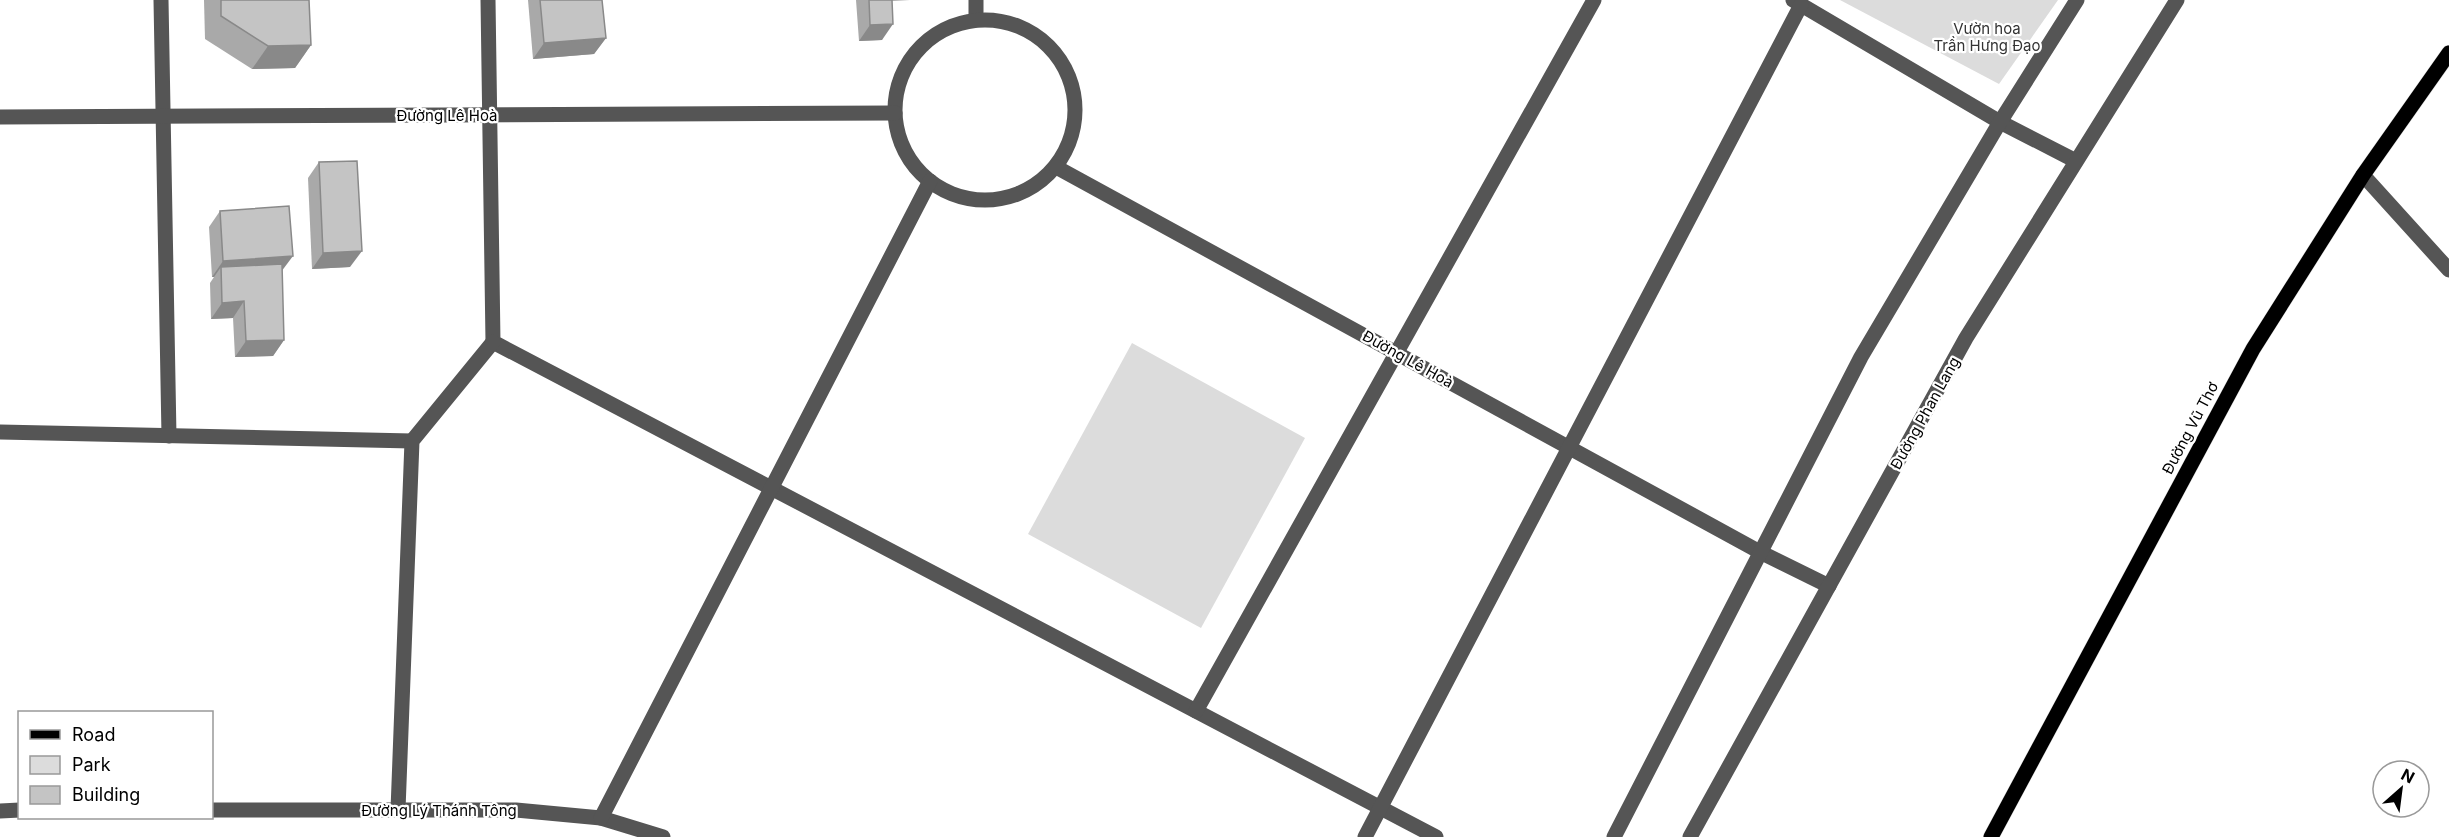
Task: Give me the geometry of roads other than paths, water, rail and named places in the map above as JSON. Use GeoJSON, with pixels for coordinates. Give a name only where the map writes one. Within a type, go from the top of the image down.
{"type":"FeatureCollection","features":[{"type":"Feature","properties":{"kind":"main road","name":"Đường Vũ Thơ"},"geometry":{"type":"LineString","coordinates":[[1991,837],[2253,349],[2363,175],[2449,53]]}},
{"type":"Feature","properties":{"kind":"street"},"geometry":{"type":"LineString","coordinates":[[161,0],[169,436]]}},
{"type":"Feature","properties":{"kind":"street"},"geometry":{"type":"LineString","coordinates":[[398,810],[412,441],[493,342],[488,0]]}},
{"type":"Feature","properties":{"kind":"street"},"geometry":{"type":"LineString","coordinates":[[976,0],[976,20]]}},
{"type":"Feature","properties":{"kind":"street"},"geometry":{"type":"LineString","coordinates":[[1196,711],[1594,0]]}},
{"type":"Feature","properties":{"kind":"street"},"geometry":{"type":"LineString","coordinates":[[1614,837],[1861,357],[2000,122],[2077,0]]}},
{"type":"Feature","properties":{"kind":"street","name":"Đường Phan Lang"},"geometry":{"type":"LineString","coordinates":[[1689,837],[1966,338],[2177,0]]}},
{"type":"Feature","properties":{"kind":"street"},"geometry":{"type":"LineString","coordinates":[[1365,837],[1569,447],[1797,2],[2000,122],[2076,161]]}},
{"type":"Feature","properties":{"kind":"street"},"geometry":{"type":"LineString","coordinates":[[976,20],[1006,22],[1016,26],[1034,34],[1057,54],[1071,81],[1076,111],[1071,141],[1056,167],[1035,186],[1009,197],[981,200],[954,195],[930,181],[911,162],[900,139],[895,113],[897,86],[908,62],[926,41],[950,27],[976,20]]}},
{"type":"Feature","properties":{"kind":"street","name":"Đường Lê Hoà"},"geometry":{"type":"LineString","coordinates":[[0,117],[895,113]]}},
{"type":"Feature","properties":{"kind":"street","name":"Đường Lê Hoà"},"geometry":{"type":"LineString","coordinates":[[1056,167],[1760,552],[1829,586]]}},
{"type":"Feature","properties":{"kind":"street"},"geometry":{"type":"LineString","coordinates":[[2363,175],[2449,270]]}},
{"type":"Feature","properties":{"kind":"street"},"geometry":{"type":"LineString","coordinates":[[602,818],[930,181]]}},
{"type":"Feature","properties":{"kind":"street"},"geometry":{"type":"LineString","coordinates":[[493,342],[1436,837]]}},
{"type":"Feature","properties":{"kind":"street"},"geometry":{"type":"LineString","coordinates":[[0,432],[412,441]]}},
{"type":"Feature","properties":{"kind":"street"},"geometry":{"type":"LineString","coordinates":[[0,810],[18,810]]}},
{"type":"Feature","properties":{"kind":"street","name":"Đường Lý Thánh Tông"},"geometry":{"type":"LineString","coordinates":[[213,810],[516,810],[602,818],[663,837]]}},
{"type":"Feature","properties":{"kind":"park label","name":"Vườn hoa Trần Hưng Đạo"},"geometry":{"type":"Point","coordinates":[1987,36]}}]}
